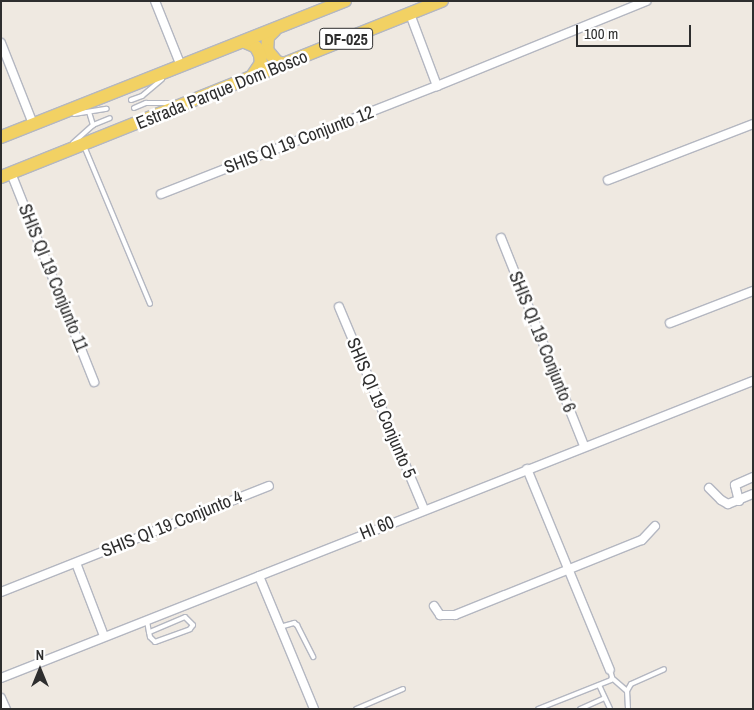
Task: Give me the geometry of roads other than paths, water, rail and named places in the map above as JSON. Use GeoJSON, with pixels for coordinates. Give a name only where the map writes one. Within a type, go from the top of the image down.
{"type":"FeatureCollection","features":[{"type":"Feature","properties":{"kind":"main road","name":"Estrada Parque Dom Bosco"},"geometry":{"type":"LineString","coordinates":[[6,175],[442,1]]}},
{"type":"Feature","properties":{"kind":"main road","name":"Estrada Parque Dom Bosco"},"geometry":{"type":"LineString","coordinates":[[1,137],[245,42],[340,2]]}},
{"type":"Feature","properties":{"kind":"main road"},"geometry":{"type":"LineString","coordinates":[[277,29],[268,37],[267,50],[277,62],[286,64]]}},
{"type":"Feature","properties":{"kind":"main road"},"geometry":{"type":"LineString","coordinates":[[245,42],[256,47],[260,55],[261,63],[251,78]]}},
{"type":"Feature","properties":{"kind":"street"},"geometry":{"type":"LineString","coordinates":[[156,1],[177,67]]}},
{"type":"Feature","properties":{"kind":"street","name":"SHIS QI 19 Conjunto 12"},"geometry":{"type":"LineString","coordinates":[[161,194],[437,86],[646,1]]}},
{"type":"Feature","properties":{"kind":"street"},"geometry":{"type":"LineString","coordinates":[[410,14],[437,86]]}},
{"type":"Feature","properties":{"kind":"street"},"geometry":{"type":"LineString","coordinates":[[1,43],[33,124]]}},
{"type":"Feature","properties":{"kind":"street"},"geometry":{"type":"LineString","coordinates":[[608,180],[753,124]]}},
{"type":"Feature","properties":{"kind":"street","name":"SHIS QI 19 Conjunto 11"},"geometry":{"type":"LineString","coordinates":[[6,175],[94,382]]}},
{"type":"Feature","properties":{"kind":"street","name":"SHIS QI 19 Conjunto 6"},"geometry":{"type":"LineString","coordinates":[[501,238],[584,446]]}},
{"type":"Feature","properties":{"kind":"street"},"geometry":{"type":"LineString","coordinates":[[670,323],[753,291]]}},
{"type":"Feature","properties":{"kind":"street","name":"SHIS QI 19 Conjunto 5"},"geometry":{"type":"LineString","coordinates":[[339,308],[424,510]]}},
{"type":"Feature","properties":{"kind":"street","name":"HI 60"},"geometry":{"type":"LineString","coordinates":[[1,678],[584,446],[753,381]]}},
{"type":"Feature","properties":{"kind":"street"},"geometry":{"type":"LineString","coordinates":[[527,469],[611,674]]}},
{"type":"Feature","properties":{"kind":"street"},"geometry":{"type":"LineString","coordinates":[[738,501],[735,485],[753,478]]}},
{"type":"Feature","properties":{"kind":"street","name":"SHIS QI 19 Conjunto 4"},"geometry":{"type":"LineString","coordinates":[[1,592],[269,486]]}},
{"type":"Feature","properties":{"kind":"street"},"geometry":{"type":"LineString","coordinates":[[709,488],[725,503],[738,501],[753,494]]}},
{"type":"Feature","properties":{"kind":"street"},"geometry":{"type":"LineString","coordinates":[[434,606],[440,616],[455,615],[642,540],[655,526]]}},
{"type":"Feature","properties":{"kind":"street"},"geometry":{"type":"LineString","coordinates":[[76,563],[104,636]]}},
{"type":"Feature","properties":{"kind":"street"},"geometry":{"type":"LineString","coordinates":[[259,576],[314,709]]}},
{"type":"Feature","properties":{"kind":"street"},"geometry":{"type":"LineString","coordinates":[[1,698],[6,709]]}},
{"type":"Feature","properties":{"kind":"lane"},"geometry":{"type":"LineString","coordinates":[[131,100],[142,96],[177,67]]}},
{"type":"Feature","properties":{"kind":"lane"},"geometry":{"type":"LineString","coordinates":[[142,96],[146,103]]}},
{"type":"Feature","properties":{"kind":"lane"},"geometry":{"type":"LineString","coordinates":[[134,108],[146,103],[189,102]]}},
{"type":"Feature","properties":{"kind":"lane"},"geometry":{"type":"LineString","coordinates":[[55,115],[107,109]]}},
{"type":"Feature","properties":{"kind":"lane"},"geometry":{"type":"LineString","coordinates":[[88,112],[93,125]]}},
{"type":"Feature","properties":{"kind":"lane"},"geometry":{"type":"LineString","coordinates":[[64,151],[93,125],[110,118]]}},
{"type":"Feature","properties":{"kind":"lane"},"geometry":{"type":"LineString","coordinates":[[83,144],[150,304]]}},
{"type":"Feature","properties":{"kind":"lane"},"geometry":{"type":"LineString","coordinates":[[147,619],[149,632],[150,638],[155,642],[190,629],[193,625],[185,618],[149,632]]}},
{"type":"Feature","properties":{"kind":"lane"},"geometry":{"type":"LineString","coordinates":[[280,628],[294,623],[298,624],[313,657]]}},
{"type":"Feature","properties":{"kind":"lane"},"geometry":{"type":"LineString","coordinates":[[628,709],[628,691],[634,682],[664,669]]}},
{"type":"Feature","properties":{"kind":"lane"},"geometry":{"type":"LineString","coordinates":[[538,709],[599,686],[611,674],[628,691]]}},
{"type":"Feature","properties":{"kind":"lane"},"geometry":{"type":"LineString","coordinates":[[599,686],[610,709]]}},
{"type":"Feature","properties":{"kind":"lane"},"geometry":{"type":"LineString","coordinates":[[356,709],[403,689]]}},
{"type":"Feature","properties":{"kind":"lane"},"geometry":{"type":"LineString","coordinates":[[580,709],[605,698]]}}]}
